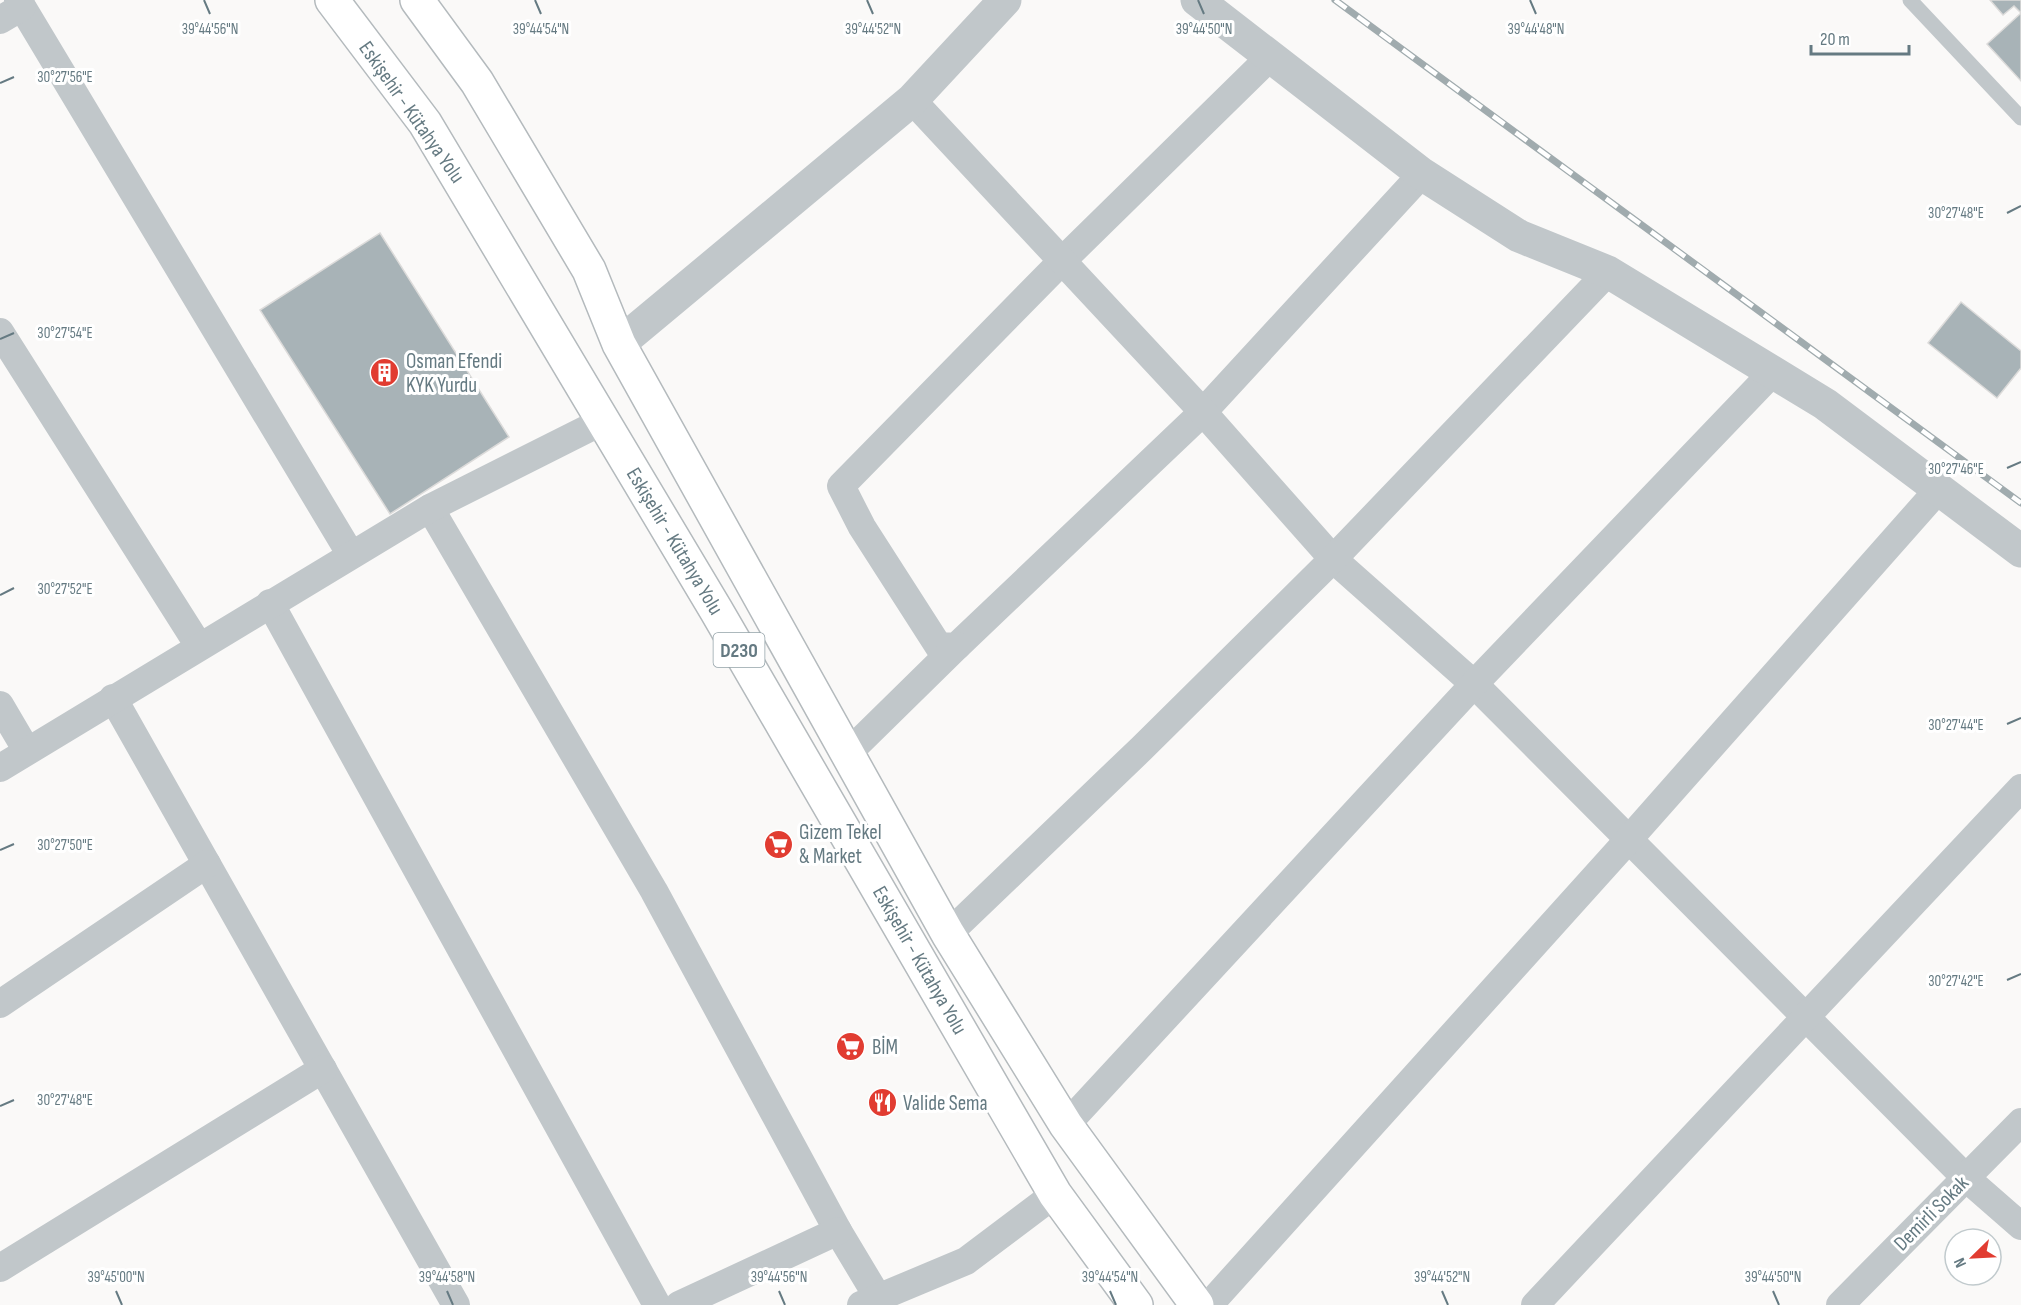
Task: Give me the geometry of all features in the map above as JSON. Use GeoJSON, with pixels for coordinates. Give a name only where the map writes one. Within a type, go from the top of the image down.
{"type":"FeatureCollection","features":[{"type":"Feature","properties":{"kind":"highway","name":"Eskişehir - Kütahya Yolu"},"geometry":{"type":"LineString","coordinates":[[332,0],[425,123],[918,955],[1055,1194],[1136,1305]]}},
{"type":"Feature","properties":{"kind":"highway","name":"Eskişehir - Kütahya Yolu"},"geometry":{"type":"LineString","coordinates":[[417,0],[477,82],[589,270],[619,344],[948,934],[1066,1125],[1197,1305]]}},
{"type":"Feature","properties":{"kind":"street"},"geometry":{"type":"LineString","coordinates":[[619,344],[912,100],[1005,0]]}},
{"type":"Feature","properties":{"kind":"street"},"geometry":{"type":"LineString","coordinates":[[1197,0],[1269,58],[1422,174],[1519,236],[1608,272],[1825,404],[2021,551]]}},
{"type":"Feature","properties":{"kind":"street"},"geometry":{"type":"LineString","coordinates":[[13,9],[351,555]]}},
{"type":"Feature","properties":{"kind":"street"},"geometry":{"type":"LineString","coordinates":[[957,646],[939,647],[862,527],[842,486],[1064,260],[1269,58]]}},
{"type":"Feature","properties":{"kind":"street"},"geometry":{"type":"LineString","coordinates":[[912,100],[1064,260],[1333,559],[1474,684],[1630,838],[1966,1178],[2021,1226]]}},
{"type":"Feature","properties":{"kind":"street"},"geometry":{"type":"LineString","coordinates":[[847,754],[1203,412],[1422,174]]}},
{"type":"Feature","properties":{"kind":"street"},"geometry":{"type":"LineString","coordinates":[[948,934],[1142,748],[1333,559],[1608,272]]}},
{"type":"Feature","properties":{"kind":"street"},"geometry":{"type":"LineString","coordinates":[[0,332],[199,646]]}},
{"type":"Feature","properties":{"kind":"street"},"geometry":{"type":"LineString","coordinates":[[1066,1125],[1474,684],[1773,372]]}},
{"type":"Feature","properties":{"kind":"street"},"geometry":{"type":"LineString","coordinates":[[0,768],[430,508],[603,421]]}},
{"type":"Feature","properties":{"kind":"street"},"geometry":{"type":"LineString","coordinates":[[1209,1305],[1630,838],[1938,490]]}},
{"type":"Feature","properties":{"kind":"street"},"geometry":{"type":"LineString","coordinates":[[430,508],[654,891],[838,1231],[869,1301],[966,1261],[1055,1194]]}},
{"type":"Feature","properties":{"kind":"street"},"geometry":{"type":"LineString","coordinates":[[270,603],[657,1305]]}},
{"type":"Feature","properties":{"kind":"street"},"geometry":{"type":"LineString","coordinates":[[113,698],[456,1305]]}},
{"type":"Feature","properties":{"kind":"street"},"geometry":{"type":"LineString","coordinates":[[0,705],[27,751]]}},
{"type":"Feature","properties":{"kind":"street"},"geometry":{"type":"LineString","coordinates":[[1535,1305],[2021,788]]}},
{"type":"Feature","properties":{"kind":"street"},"geometry":{"type":"LineString","coordinates":[[0,1004],[207,864]]}},
{"type":"Feature","properties":{"kind":"street"},"geometry":{"type":"LineString","coordinates":[[0,1268],[323,1069]]}},
{"type":"Feature","properties":{"kind":"street","name":"Demirli Sokak"},"geometry":{"type":"LineString","coordinates":[[1840,1305],[2021,1122]]}},
{"type":"Feature","properties":{"kind":"street"},"geometry":{"type":"LineString","coordinates":[[679,1305],[838,1231]]}},
{"type":"Feature","properties":{"kind":"lane"},"geometry":{"type":"LineString","coordinates":[[1910,0],[2021,118]]}},
{"type":"Feature","properties":{"kind":"building"},"geometry":{"type":"Polygon","coordinates":[[[1990,0],[2021,0],[2021,13],[2014,6],[2003,15],[1990,0]]]}},
{"type":"Feature","properties":{"kind":"building"},"geometry":{"type":"Polygon","coordinates":[[[2021,13],[2021,81],[1987,44],[2021,13]]]}},
{"type":"Feature","properties":{"kind":"building","name":"Osman Efendi KYK Yurdu"},"geometry":{"type":"Polygon","coordinates":[[[380,233],[509,437],[390,514],[260,310],[380,233]]]}},
{"type":"Feature","properties":{"kind":"building"},"geometry":{"type":"Polygon","coordinates":[[[1961,302],[2021,351],[2021,368],[1997,398],[1928,343],[1961,302]]]}},
{"type":"Feature","properties":{"kind":"railway"},"geometry":{"type":"LineString","coordinates":[[1335,0],[2021,503]]}},
{"type":"Feature","properties":{"kind":"place","name":"Osman Efendi KYK Yurdu"},"geometry":{"type":"Point","coordinates":[385,373]}},
{"type":"Feature","properties":{"kind":"place","name":"Gizem Tekel & Market"},"geometry":{"type":"Point","coordinates":[778,844]}},
{"type":"Feature","properties":{"kind":"place","name":"BİM"},"geometry":{"type":"Point","coordinates":[851,1047]}},
{"type":"Feature","properties":{"kind":"place","name":"Valide Sema"},"geometry":{"type":"Point","coordinates":[882,1103]}}]}
